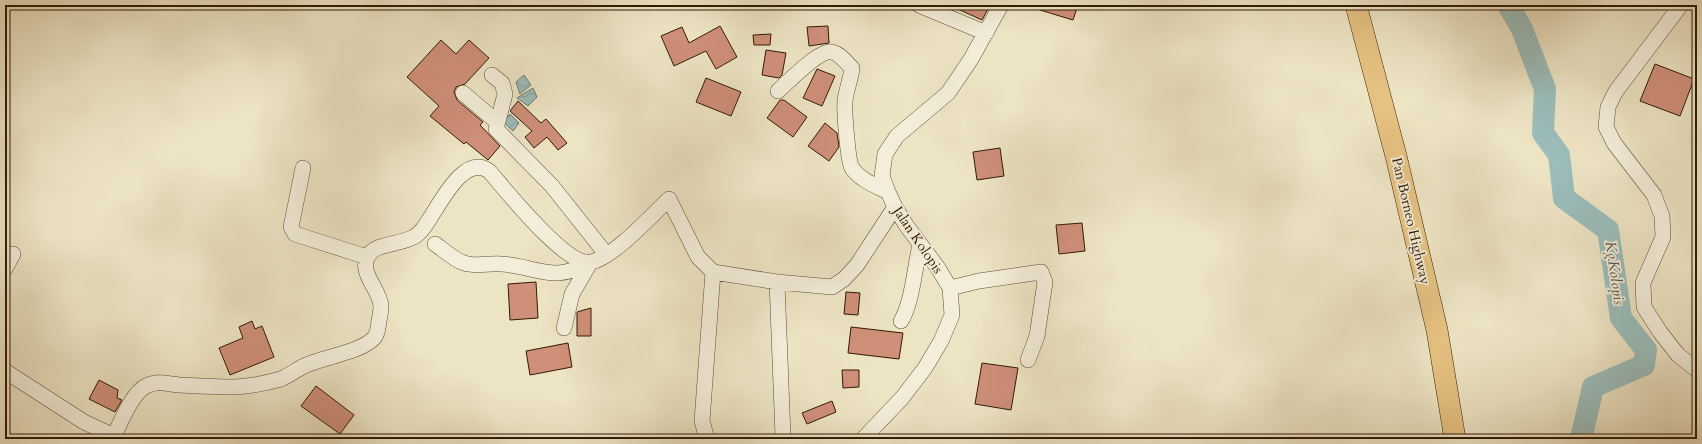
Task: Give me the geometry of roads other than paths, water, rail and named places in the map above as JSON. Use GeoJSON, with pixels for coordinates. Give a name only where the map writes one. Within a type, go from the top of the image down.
{"type":"FeatureCollection","features":[{"type":"Feature","properties":{"kind":"highway","name":"Pan Borneo Highway"},"geometry":{"type":"LineString","coordinates":[[1356,5],[1396,156],[1437,330],[1455,439]]}},
{"type":"Feature","properties":{"kind":"street"},"geometry":{"type":"LineString","coordinates":[[919,5],[986,33]]}},
{"type":"Feature","properties":{"kind":"street","name":"Jalan Kolopis"},"geometry":{"type":"LineString","coordinates":[[863,439],[902,398],[925,368],[941,341],[952,315],[950,288],[938,268],[920,245],[895,207],[888,192],[882,176],[885,154],[897,136],[948,93],[967,65],[1001,5]]}},
{"type":"Feature","properties":{"kind":"street"},"geometry":{"type":"LineString","coordinates":[[1681,5],[1616,91],[1608,107],[1606,127],[1614,143],[1654,195],[1662,216],[1662,236],[1643,283],[1644,307],[1678,356],[1697,370]]}},
{"type":"Feature","properties":{"kind":"street"},"geometry":{"type":"LineString","coordinates":[[778,91],[816,58],[825,53],[832,52],[841,56],[852,68],[845,100],[851,167],[865,180],[888,192]]}},
{"type":"Feature","properties":{"kind":"street"},"geometry":{"type":"LineString","coordinates":[[492,75],[502,83],[505,94],[496,129],[513,144],[552,186],[606,254]]}},
{"type":"Feature","properties":{"kind":"street"},"geometry":{"type":"LineString","coordinates":[[463,93],[498,122]]}},
{"type":"Feature","properties":{"kind":"street"},"geometry":{"type":"LineString","coordinates":[[5,371],[84,422],[114,436],[126,412],[140,390],[151,384],[159,382],[236,387],[257,384],[282,379],[312,363],[366,344],[377,334],[381,306],[365,265],[367,257],[378,247],[411,239],[421,232],[454,181],[462,174],[470,170],[483,167],[554,243],[582,261],[588,262]]}},
{"type":"Feature","properties":{"kind":"street"},"geometry":{"type":"LineString","coordinates":[[303,168],[291,227],[295,234],[367,257]]}},
{"type":"Feature","properties":{"kind":"street"},"geometry":{"type":"LineString","coordinates":[[435,244],[462,262],[470,264],[502,264],[540,272],[561,273],[573,270],[588,262],[597,260],[622,244],[669,199],[698,257],[714,272],[777,282],[832,287],[844,279],[857,265],[895,207]]}},
{"type":"Feature","properties":{"kind":"street"},"geometry":{"type":"LineString","coordinates":[[901,321],[906,314],[909,302],[920,245]]}},
{"type":"Feature","properties":{"kind":"street"},"geometry":{"type":"LineString","coordinates":[[5,269],[13,254]]}},
{"type":"Feature","properties":{"kind":"street"},"geometry":{"type":"LineString","coordinates":[[564,328],[572,294],[588,262]]}},
{"type":"Feature","properties":{"kind":"street"},"geometry":{"type":"LineString","coordinates":[[707,439],[702,421],[714,272]]}},
{"type":"Feature","properties":{"kind":"street"},"geometry":{"type":"LineString","coordinates":[[950,288],[978,281],[1041,272],[1045,282],[1037,336],[1028,360]]}},
{"type":"Feature","properties":{"kind":"street"},"geometry":{"type":"LineString","coordinates":[[777,282],[783,437]]}},
{"type":"Feature","properties":{"kind":"street"},"geometry":{"type":"LineString","coordinates":[[1678,356],[1697,358]]}},
{"type":"Feature","properties":{"kind":"water"},"geometry":{"type":"Polygon","coordinates":[[[524,75],[531,85],[520,94],[516,82],[524,75]]]}},
{"type":"Feature","properties":{"kind":"water"},"geometry":{"type":"Polygon","coordinates":[[[533,88],[537,97],[528,106],[517,98],[533,88]]]}},
{"type":"Feature","properties":{"kind":"water"},"geometry":{"type":"Polygon","coordinates":[[[510,114],[519,123],[513,131],[503,122],[510,114]]]}},
{"type":"Feature","properties":{"kind":"waterway","name":"Kg.Kolopis"},"geometry":{"type":"LineString","coordinates":[[1508,5],[1522,29],[1545,89],[1543,133],[1559,155],[1564,198],[1608,230],[1621,318],[1646,350],[1644,365],[1593,387],[1581,439]]}}]}
